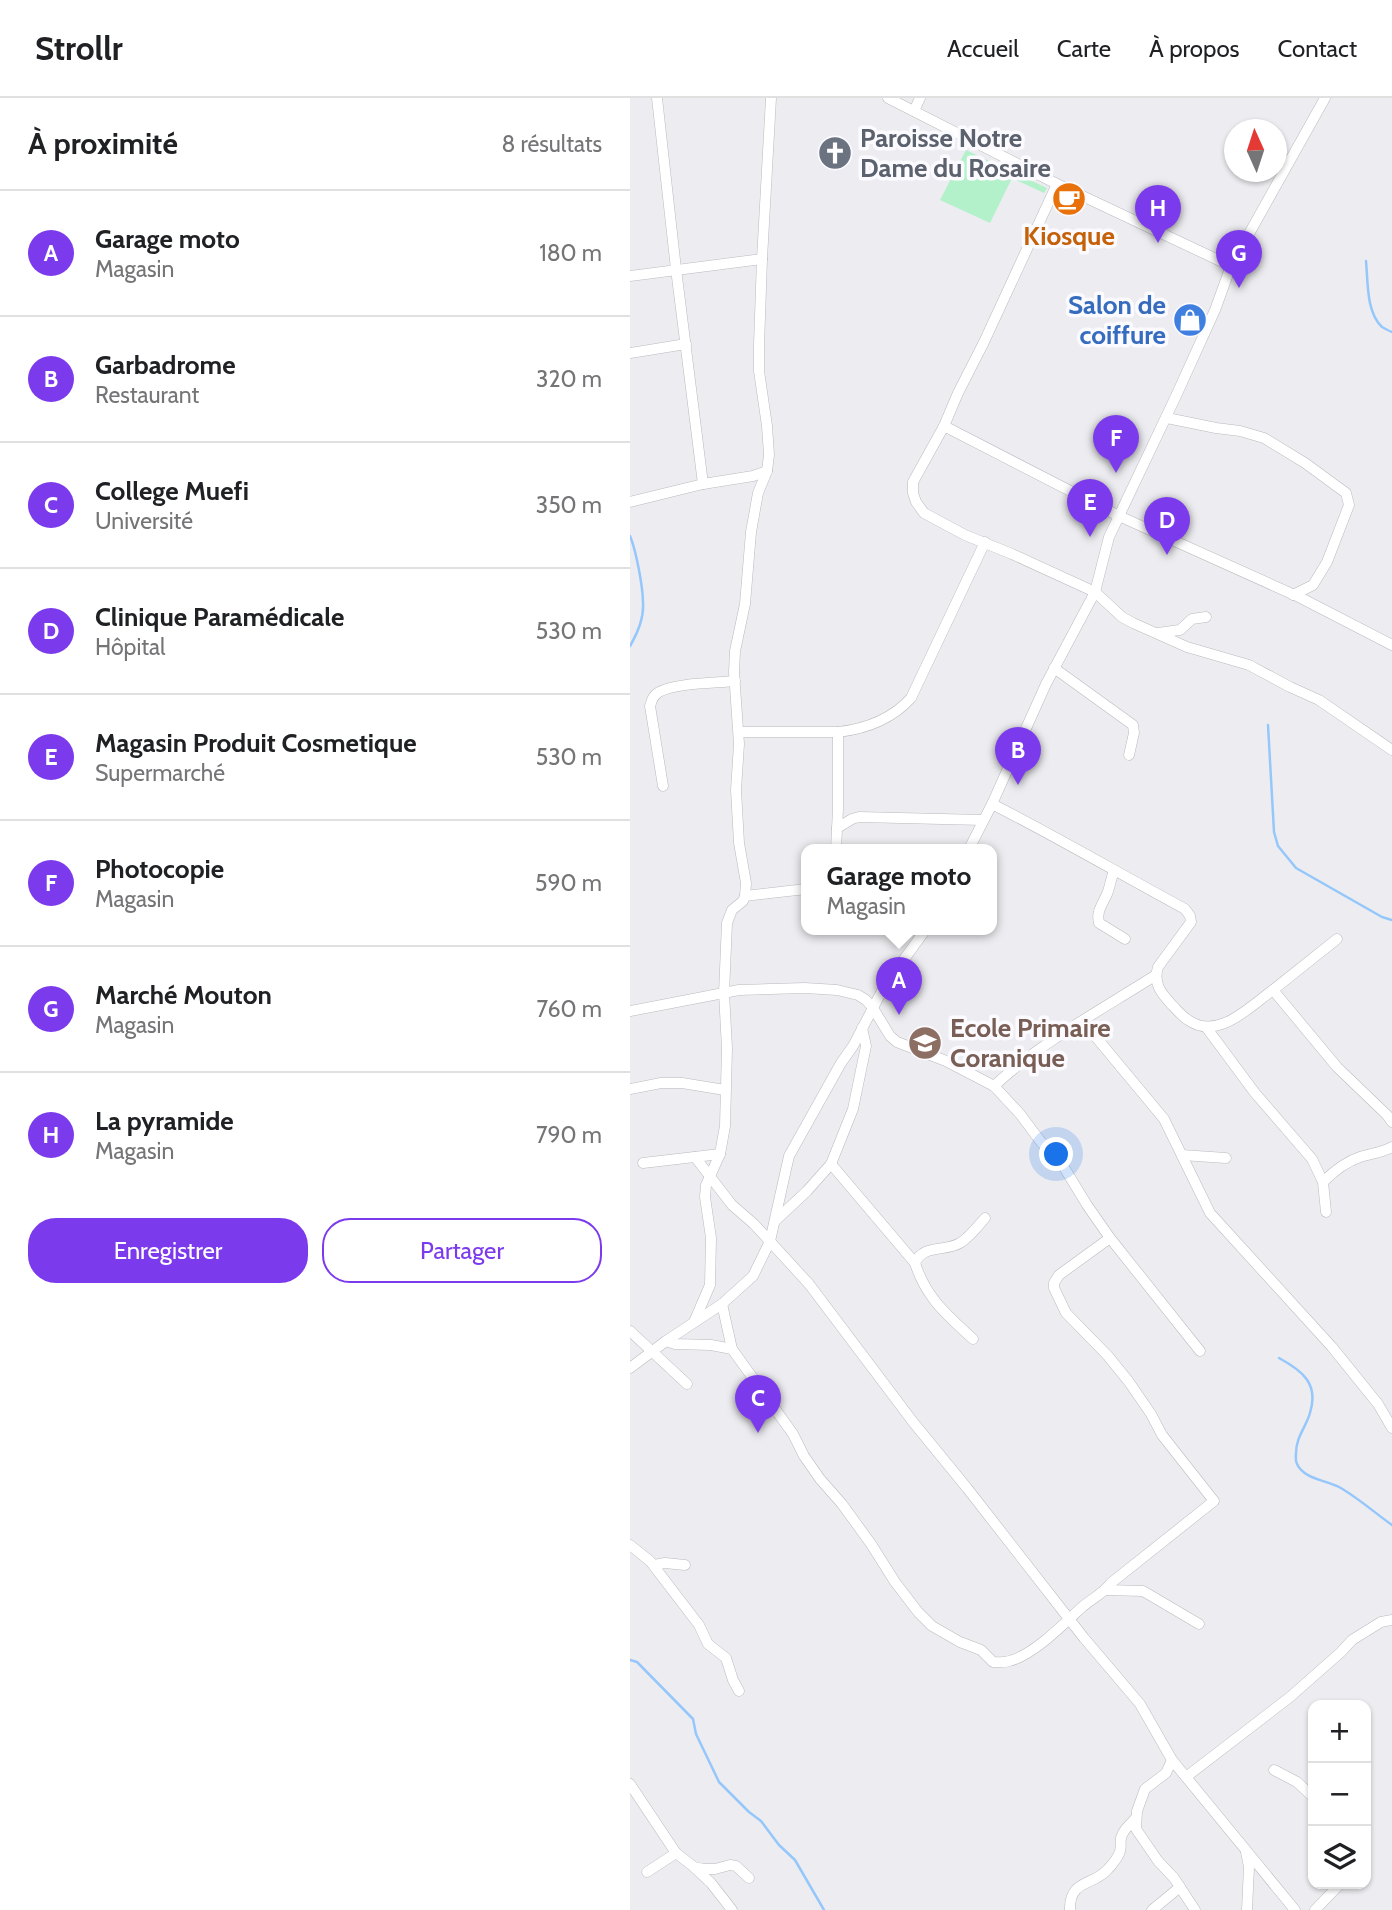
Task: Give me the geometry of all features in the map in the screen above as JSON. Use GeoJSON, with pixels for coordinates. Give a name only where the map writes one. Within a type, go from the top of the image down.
{"type":"FeatureCollection","features":[{"type":"Feature","properties":{"kind":"street"},"geometry":{"type":"LineString","coordinates":[[657,98],[703,484]]}},
{"type":"Feature","properties":{"kind":"street"},"geometry":{"type":"LineString","coordinates":[[694,1322],[710,1285],[711,1238],[705,1197],[706,1185],[720,1154],[725,1126],[727,1048],[724,993],[728,916],[745,896],[746,883],[738,843],[736,790],[739,752],[735,651],[745,604],[751,532],[769,455],[759,371],[771,98]]}},
{"type":"Feature","properties":{"kind":"street"},"geometry":{"type":"LineString","coordinates":[[888,98],[1057,184],[1231,266]]}},
{"type":"Feature","properties":{"kind":"street"},"geometry":{"type":"LineString","coordinates":[[914,111],[920,98]]}},
{"type":"Feature","properties":{"kind":"street"},"geometry":{"type":"LineString","coordinates":[[971,844],[1054,668],[1095,592],[1109,537],[1167,418],[1215,310],[1231,266],[1325,98]]}},
{"type":"Feature","properties":{"kind":"street"},"geometry":{"type":"LineString","coordinates":[[1057,184],[944,426],[913,482],[916,502],[924,513],[965,535],[1095,592],[1122,617],[1187,647],[1258,668],[1328,706],[1392,750]]}},
{"type":"Feature","properties":{"kind":"street"},"geometry":{"type":"LineString","coordinates":[[630,276],[762,259]]}},
{"type":"Feature","properties":{"kind":"street"},"geometry":{"type":"LineString","coordinates":[[630,353],[686,344]]}},
{"type":"Feature","properties":{"kind":"street"},"geometry":{"type":"LineString","coordinates":[[1167,418],[1240,430],[1264,438],[1346,493],[1349,505],[1327,562],[1313,585],[1293,595]]}},
{"type":"Feature","properties":{"kind":"street"},"geometry":{"type":"LineString","coordinates":[[944,426],[1119,516],[1293,595],[1392,645]]}},
{"type":"Feature","properties":{"kind":"street"},"geometry":{"type":"LineString","coordinates":[[630,502],[767,471]]}},
{"type":"Feature","properties":{"kind":"street"},"geometry":{"type":"LineString","coordinates":[[738,732],[838,732],[861,728],[894,715],[911,698],[985,542]]}},
{"type":"Feature","properties":{"kind":"street"},"geometry":{"type":"LineString","coordinates":[[1158,633],[1180,629],[1192,620],[1206,617]]}},
{"type":"Feature","properties":{"kind":"street"},"geometry":{"type":"LineString","coordinates":[[1054,668],[1133,725],[1129,755]]}},
{"type":"Feature","properties":{"kind":"street"},"geometry":{"type":"LineString","coordinates":[[663,786],[650,706],[653,697],[672,687],[735,681]]}},
{"type":"Feature","properties":{"kind":"street"},"geometry":{"type":"LineString","coordinates":[[836,844],[838,732]]}},
{"type":"Feature","properties":{"kind":"street"},"geometry":{"type":"LineString","coordinates":[[992,804],[1185,909],[1191,922],[1158,967],[1156,975],[1161,994],[1186,1019],[1196,1025],[1206,1027],[1225,1024],[1337,939]]}},
{"type":"Feature","properties":{"kind":"street"},"geometry":{"type":"LineString","coordinates":[[837,828],[859,817],[983,820]]}},
{"type":"Feature","properties":{"kind":"street"},"geometry":{"type":"LineString","coordinates":[[1114,871],[1097,920],[1125,939]]}},
{"type":"Feature","properties":{"kind":"street"},"geometry":{"type":"LineString","coordinates":[[745,896],[801,890]]}},
{"type":"Feature","properties":{"kind":"street"},"geometry":{"type":"LineString","coordinates":[[630,1368],[722,1304],[753,1276],[770,1241],[789,1156],[884,987],[922,935]]}},
{"type":"Feature","properties":{"kind":"street"},"geometry":{"type":"LineString","coordinates":[[994,1086],[1014,1067],[1156,975]]}},
{"type":"Feature","properties":{"kind":"street"},"geometry":{"type":"LineString","coordinates":[[630,1012],[724,993],[784,987],[837,990],[858,995],[873,1008],[890,1036],[897,1042],[946,1061],[994,1086],[1062,1164],[1110,1238],[1200,1351]]}},
{"type":"Feature","properties":{"kind":"street"},"geometry":{"type":"LineString","coordinates":[[1273,990],[1337,1067],[1390,1117]]}},
{"type":"Feature","properties":{"kind":"street"},"geometry":{"type":"LineString","coordinates":[[1079,1024],[1095,1036],[1164,1119],[1210,1213],[1332,1347],[1378,1404],[1392,1428]]}},
{"type":"Feature","properties":{"kind":"street"},"geometry":{"type":"LineString","coordinates":[[1206,1027],[1255,1093],[1312,1159],[1323,1182],[1326,1212]]}},
{"type":"Feature","properties":{"kind":"street"},"geometry":{"type":"LineString","coordinates":[[774,1221],[807,1191],[831,1164],[853,1110],[866,1046],[862,1028]]}},
{"type":"Feature","properties":{"kind":"street"},"geometry":{"type":"LineString","coordinates":[[630,1089],[661,1083],[682,1083],[725,1090]]}},
{"type":"Feature","properties":{"kind":"street"},"geometry":{"type":"LineString","coordinates":[[1323,1182],[1342,1165],[1355,1158],[1392,1147]]}},
{"type":"Feature","properties":{"kind":"street"},"geometry":{"type":"LineString","coordinates":[[643,1163],[720,1154]]}},
{"type":"Feature","properties":{"kind":"street"},"geometry":{"type":"LineString","coordinates":[[1182,1155],[1226,1158]]}},
{"type":"Feature","properties":{"kind":"street"},"geometry":{"type":"LineString","coordinates":[[695,1157],[732,1205],[809,1284],[913,1422],[1140,1704],[1172,1760],[1295,1910]]}},
{"type":"Feature","properties":{"kind":"street"},"geometry":{"type":"LineString","coordinates":[[831,1164],[915,1263],[934,1302],[973,1339]]}},
{"type":"Feature","properties":{"kind":"street"},"geometry":{"type":"LineString","coordinates":[[915,1263],[924,1251],[962,1242],[985,1219]]}},
{"type":"Feature","properties":{"kind":"street"},"geometry":{"type":"LineString","coordinates":[[722,1304],[732,1349],[793,1434],[820,1479],[842,1504],[907,1597],[932,1626],[981,1650],[993,1662],[1004,1662],[1026,1654],[1214,1501],[1162,1435],[1129,1382],[1066,1313],[1055,1292],[1054,1283],[1059,1275],[1110,1238]]}},
{"type":"Feature","properties":{"kind":"street"},"geometry":{"type":"LineString","coordinates":[[630,1331],[687,1384]]}},
{"type":"Feature","properties":{"kind":"street"},"geometry":{"type":"LineString","coordinates":[[666,1341],[732,1349]]}},
{"type":"Feature","properties":{"kind":"street"},"geometry":{"type":"LineString","coordinates":[[630,1545],[654,1565],[699,1625],[708,1644],[728,1661],[739,1691]]}},
{"type":"Feature","properties":{"kind":"street"},"geometry":{"type":"LineString","coordinates":[[654,1565],[685,1565]]}},
{"type":"Feature","properties":{"kind":"street"},"geometry":{"type":"LineString","coordinates":[[1106,1590],[1143,1591],[1199,1624]]}},
{"type":"Feature","properties":{"kind":"street"},"geometry":{"type":"LineString","coordinates":[[1186,1777],[1290,1697],[1352,1640],[1381,1622],[1392,1620]]}},
{"type":"Feature","properties":{"kind":"street"},"geometry":{"type":"LineString","coordinates":[[1172,1760],[1166,1773],[1145,1789],[1139,1802],[1136,1829],[1195,1910]]}},
{"type":"Feature","properties":{"kind":"street"},"geometry":{"type":"LineString","coordinates":[[1274,1770],[1297,1782],[1308,1792]]}},
{"type":"Feature","properties":{"kind":"street"},"geometry":{"type":"LineString","coordinates":[[630,1784],[676,1853],[711,1883],[732,1910]]}},
{"type":"Feature","properties":{"kind":"street"},"geometry":{"type":"LineString","coordinates":[[1070,1910],[1070,1899],[1075,1890],[1107,1871],[1119,1855],[1123,1832],[1136,1817]]}},
{"type":"Feature","properties":{"kind":"street"},"geometry":{"type":"LineString","coordinates":[[1245,1848],[1249,1867],[1247,1910]]}},
{"type":"Feature","properties":{"kind":"street"},"geometry":{"type":"LineString","coordinates":[[647,1872],[676,1853]]}},
{"type":"Feature","properties":{"kind":"street"},"geometry":{"type":"LineString","coordinates":[[694,1867],[715,1869],[736,1866],[749,1878]]}},
{"type":"Feature","properties":{"kind":"street"},"geometry":{"type":"LineString","coordinates":[[1152,1910],[1180,1887]]}},
{"type":"Feature","properties":{"kind":"street"},"geometry":{"type":"LineString","coordinates":[[1315,1910],[1335,1889]]}},
{"type":"Feature","properties":{"kind":"green space"},"geometry":{"type":"Polygon","coordinates":[[[966,150],[1047,188],[1044,193],[1012,178],[990,223],[940,200],[966,150]]]}},
{"type":"Feature","properties":{"kind":"waterway"},"geometry":{"type":"LineString","coordinates":[[1366,261],[1373,313],[1382,327],[1392,332]]}},
{"type":"Feature","properties":{"kind":"waterway"},"geometry":{"type":"LineString","coordinates":[[630,536],[639,569],[643,608],[640,625],[630,646]]}},
{"type":"Feature","properties":{"kind":"waterway"},"geometry":{"type":"LineString","coordinates":[[1268,725],[1274,832],[1278,846],[1296,868],[1382,917],[1392,920]]}},
{"type":"Feature","properties":{"kind":"waterway"},"geometry":{"type":"LineString","coordinates":[[1279,1358],[1302,1373],[1312,1394],[1310,1413],[1296,1447],[1296,1461],[1300,1469],[1346,1491],[1392,1525]]}},
{"type":"Feature","properties":{"kind":"waterway"},"geometry":{"type":"LineString","coordinates":[[630,1660],[637,1662],[693,1719],[696,1734],[719,1782],[761,1821],[779,1845],[795,1860],[824,1910]]}},
{"type":"Feature","properties":{"kind":"place","name":"Paroisse Notre Dame du Rosaire"},"geometry":{"type":"Point","coordinates":[835,153]}},
{"type":"Feature","properties":{"kind":"place","name":"Kiosque"},"geometry":{"type":"Point","coordinates":[1069,199]}},
{"type":"Feature","properties":{"kind":"place","name":"La pyramide"},"geometry":{"type":"Point","coordinates":[1158,243]}},
{"type":"Feature","properties":{"kind":"place","name":"Marché Mouton"},"geometry":{"type":"Point","coordinates":[1239,288]}},
{"type":"Feature","properties":{"kind":"place","name":"Salon de coiffure"},"geometry":{"type":"Point","coordinates":[1190,320]}},
{"type":"Feature","properties":{"kind":"place","name":"Photocopie"},"geometry":{"type":"Point","coordinates":[1116,473]}},
{"type":"Feature","properties":{"kind":"place","name":"Magasin Produit Cosmetique"},"geometry":{"type":"Point","coordinates":[1090,537]}},
{"type":"Feature","properties":{"kind":"place","name":"Clinique Paramédicale"},"geometry":{"type":"Point","coordinates":[1167,555]}},
{"type":"Feature","properties":{"kind":"place","name":"Garbadrome"},"geometry":{"type":"Point","coordinates":[1018,785]}},
{"type":"Feature","properties":{"kind":"place","name":"Garage moto"},"geometry":{"type":"Point","coordinates":[899,1015]}},
{"type":"Feature","properties":{"kind":"place","name":"Ecole Primaire Coranique"},"geometry":{"type":"Point","coordinates":[925,1043]}},
{"type":"Feature","properties":{"kind":"place","name":"College Muefi"},"geometry":{"type":"Point","coordinates":[758,1433]}}]}
